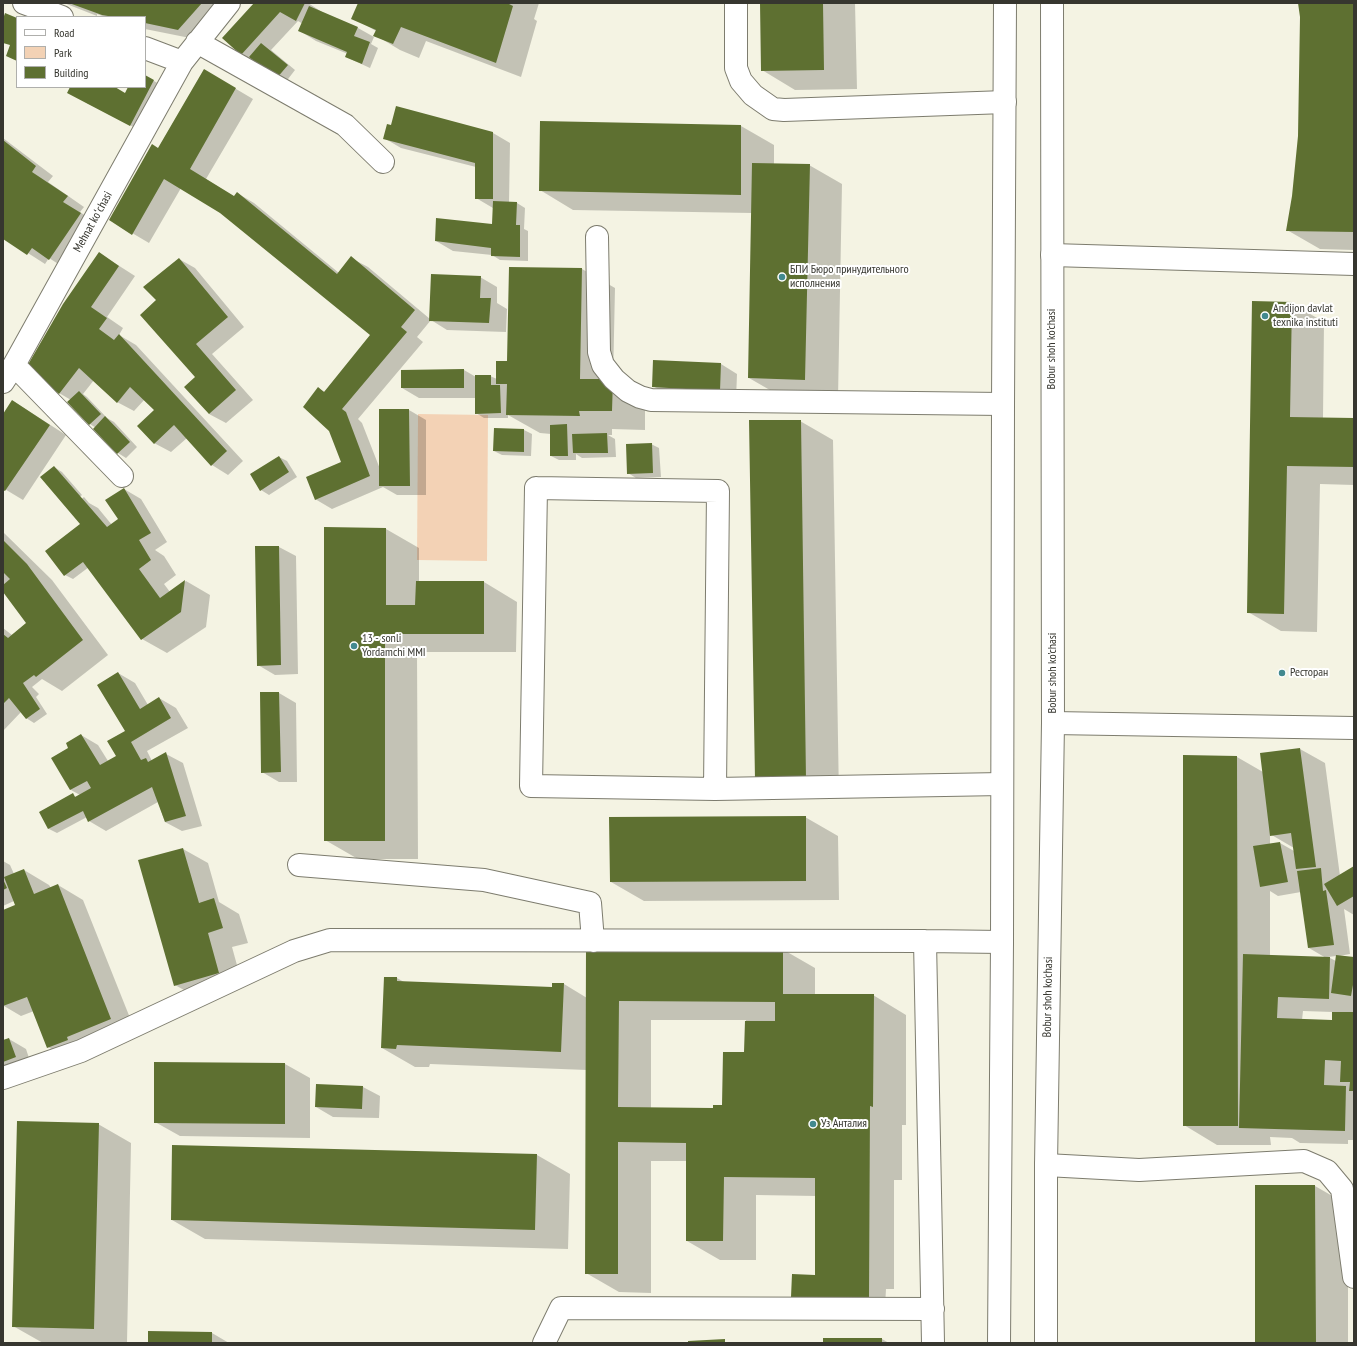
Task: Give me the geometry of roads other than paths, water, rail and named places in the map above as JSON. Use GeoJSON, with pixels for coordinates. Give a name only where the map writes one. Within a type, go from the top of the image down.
{"type":"FeatureCollection","features":[{"type":"Feature","properties":{"kind":"main road"},"geometry":{"type":"LineString","coordinates":[[24,3],[59,16]]}},
{"type":"Feature","properties":{"kind":"main road","name":"Mehnat koʻchasi"},"geometry":{"type":"LineString","coordinates":[[8,373],[182,62],[229,3]]}},
{"type":"Feature","properties":{"kind":"main road"},"geometry":{"type":"LineString","coordinates":[[736,3],[736,68],[741,81],[753,95],[773,109],[784,110],[1005,102]]}},
{"type":"Feature","properties":{"kind":"main road"},"geometry":{"type":"LineString","coordinates":[[999,1343],[1006,3]]}},
{"type":"Feature","properties":{"kind":"main road","name":"Bobur shoh ko'chasi"},"geometry":{"type":"LineString","coordinates":[[1046,1343],[1046,1165],[1053,723],[1052,3]]}},
{"type":"Feature","properties":{"kind":"main road"},"geometry":{"type":"LineString","coordinates":[[198,42],[345,125],[383,162]]}},
{"type":"Feature","properties":{"kind":"main road"},"geometry":{"type":"LineString","coordinates":[[146,48],[182,62]]}},
{"type":"Feature","properties":{"kind":"main road"},"geometry":{"type":"LineString","coordinates":[[597,237],[599,352],[603,365],[614,379],[640,397],[651,400],[1003,404]]}},
{"type":"Feature","properties":{"kind":"main road"},"geometry":{"type":"LineString","coordinates":[[1052,255],[1354,264]]}},
{"type":"Feature","properties":{"kind":"main road"},"geometry":{"type":"LineString","coordinates":[[8,373],[122,476]]}},
{"type":"Feature","properties":{"kind":"main road"},"geometry":{"type":"LineString","coordinates":[[715,789],[718,491],[536,488],[531,786],[715,789],[1002,784]]}},
{"type":"Feature","properties":{"kind":"main road"},"geometry":{"type":"LineString","coordinates":[[1053,723],[1354,728]]}},
{"type":"Feature","properties":{"kind":"main road"},"geometry":{"type":"LineString","coordinates":[[299,865],[484,880],[590,902],[593,941]]}},
{"type":"Feature","properties":{"kind":"main road"},"geometry":{"type":"LineString","coordinates":[[3,1078],[81,1051],[294,951],[330,940],[1002,942]]}},
{"type":"Feature","properties":{"kind":"main road"},"geometry":{"type":"LineString","coordinates":[[925,941],[933,1343]]}},
{"type":"Feature","properties":{"kind":"main road"},"geometry":{"type":"LineString","coordinates":[[1046,1165],[1139,1170],[1304,1161],[1327,1171],[1342,1189],[1354,1277]]}},
{"type":"Feature","properties":{"kind":"main road"},"geometry":{"type":"LineString","coordinates":[[544,1343],[561,1308],[933,1309]]}},
{"type":"Feature","properties":{"kind":"place","name":"БПИ Бюро принудительного исполнения"},"geometry":{"type":"Point","coordinates":[782,277]}},
{"type":"Feature","properties":{"kind":"place","name":"Andijon davlat texnika instituti"},"geometry":{"type":"Point","coordinates":[1265,316]}},
{"type":"Feature","properties":{"kind":"place","name":"13 - sonli Yordamchi MMI"},"geometry":{"type":"Point","coordinates":[354,646]}},
{"type":"Feature","properties":{"kind":"place","name":"Ресторан"},"geometry":{"type":"Point","coordinates":[1282,673]}},
{"type":"Feature","properties":{"kind":"place","name":"Уз Анталия"},"geometry":{"type":"Point","coordinates":[813,1124]}}]}
